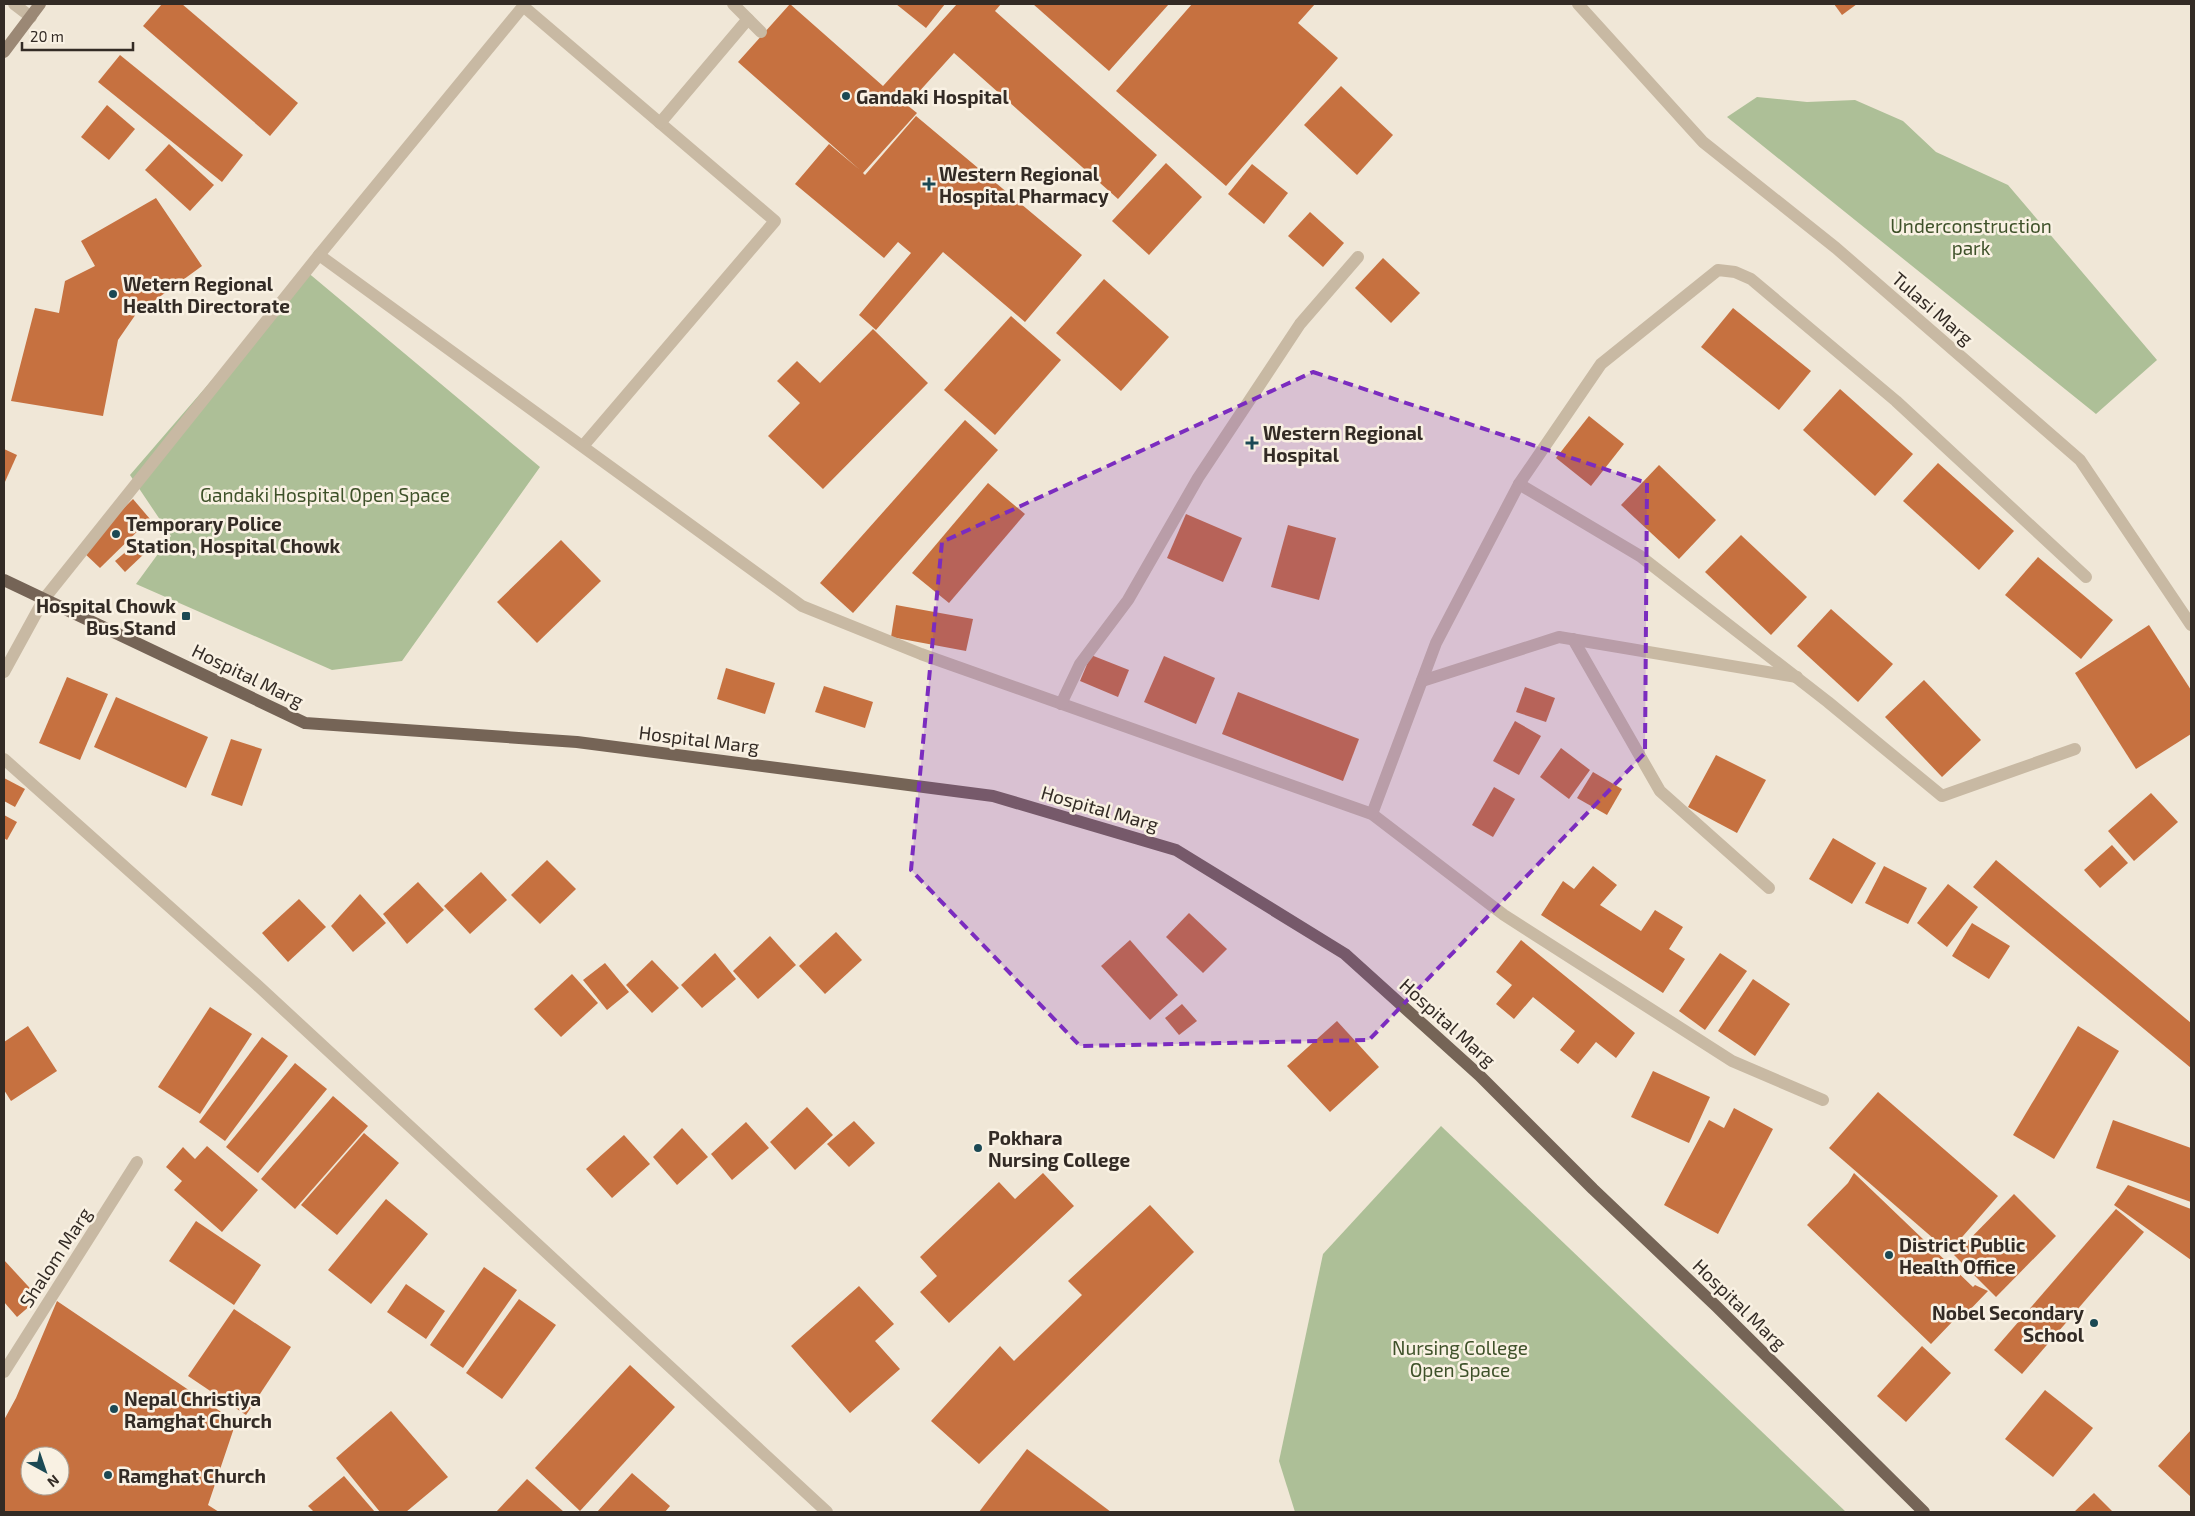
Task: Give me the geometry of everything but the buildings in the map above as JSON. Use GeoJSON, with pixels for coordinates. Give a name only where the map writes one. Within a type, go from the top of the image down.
{"type":"FeatureCollection","features":[{"type":"Feature","properties":{"kind":"main road"},"geometry":{"type":"LineString","coordinates":[[4,52],[40,4]]}},
{"type":"Feature","properties":{"kind":"main road","name":"Hospital Marg"},"geometry":{"type":"LineString","coordinates":[[4,580],[305,723],[577,742],[993,796],[1176,850],[1345,954],[1479,1075],[1924,1512]]}},
{"type":"Feature","properties":{"kind":"street"},"geometry":{"type":"LineString","coordinates":[[14,4],[31,17]]}},
{"type":"Feature","properties":{"kind":"street"},"geometry":{"type":"LineString","coordinates":[[733,4],[761,32]]}},
{"type":"Feature","properties":{"kind":"street","name":"Tulasi Marg"},"geometry":{"type":"LineString","coordinates":[[1578,4],[1703,142],[1836,248],[2080,460],[2191,625]]}},
{"type":"Feature","properties":{"kind":"street"},"geometry":{"type":"LineString","coordinates":[[4,672],[44,599],[319,255],[524,5],[775,220],[582,446]]}},
{"type":"Feature","properties":{"kind":"street"},"geometry":{"type":"LineString","coordinates":[[660,123],[748,19]]}},
{"type":"Feature","properties":{"kind":"street"},"geometry":{"type":"LineString","coordinates":[[319,255],[802,606],[921,654],[1372,814],[1504,915],[1732,1061],[1823,1100]]}},
{"type":"Feature","properties":{"kind":"street"},"geometry":{"type":"LineString","coordinates":[[1061,704],[1080,664],[1128,600],[1214,454],[1300,324],[1358,257]]}},
{"type":"Feature","properties":{"kind":"street"},"geometry":{"type":"LineString","coordinates":[[1372,814],[1436,643],[1519,484],[1601,364],[1718,270],[1735,272],[1751,279],[1896,401],[2086,577]]}},
{"type":"Feature","properties":{"kind":"street"},"geometry":{"type":"LineString","coordinates":[[1519,484],[1640,556],[1797,677],[1942,796],[2075,749]]}},
{"type":"Feature","properties":{"kind":"street"},"geometry":{"type":"LineString","coordinates":[[1422,681],[1559,637],[1797,677]]}},
{"type":"Feature","properties":{"kind":"street"},"geometry":{"type":"LineString","coordinates":[[1573,639],[1660,791],[1769,888]]}},
{"type":"Feature","properties":{"kind":"street"},"geometry":{"type":"LineString","coordinates":[[4,759],[264,991],[827,1512]]}},
{"type":"Feature","properties":{"kind":"street","name":"Shalom Marg"},"geometry":{"type":"LineString","coordinates":[[4,1372],[137,1162]]}},
{"type":"Feature","properties":{"kind":"highlighted area"},"geometry":{"type":"Polygon","coordinates":[[[1313,372],[1647,483],[1645,753],[1369,1040],[1080,1046],[911,870],[942,542],[1313,372]]]}},
{"type":"Feature","properties":{"kind":"green space","name":"Underconstruction park"},"geometry":{"type":"Polygon","coordinates":[[[1757,97],[1807,102],[1855,100],[1903,121],[1936,152],[2008,185],[2157,360],[2096,414],[1727,117],[1757,97]]]}},
{"type":"Feature","properties":{"kind":"green space","name":"Gandaki Hospital Open Space"},"geometry":{"type":"Polygon","coordinates":[[[306,271],[540,467],[402,661],[332,670],[136,584],[171,536],[130,475],[306,271]]]}},
{"type":"Feature","properties":{"kind":"green space","name":"Nursing College Open Space"},"geometry":{"type":"Polygon","coordinates":[[[1441,1126],[1846,1512],[1295,1512],[1279,1461],[1323,1254],[1441,1126]]]}},
{"type":"Feature","properties":{"kind":"place","name":"Gandaki Hospital"},"geometry":{"type":"Point","coordinates":[846,96]}},
{"type":"Feature","properties":{"kind":"place","name":"Western Regional Hospital Pharmacy"},"geometry":{"type":"Point","coordinates":[929,184]}},
{"type":"Feature","properties":{"kind":"place","name":"Wetern Regional Health Directorate"},"geometry":{"type":"Point","coordinates":[113,294]}},
{"type":"Feature","properties":{"kind":"place","name":"Western Regional Hospital"},"geometry":{"type":"Point","coordinates":[1252,443]}},
{"type":"Feature","properties":{"kind":"place","name":"Temporary Police Station, Hospital Chowk"},"geometry":{"type":"Point","coordinates":[116,534]}},
{"type":"Feature","properties":{"kind":"place","name":"Hospital Chowk Bus Stand"},"geometry":{"type":"Point","coordinates":[186,616]}},
{"type":"Feature","properties":{"kind":"place","name":"Pokhara Nursing College"},"geometry":{"type":"Point","coordinates":[978,1148]}},
{"type":"Feature","properties":{"kind":"place","name":"District Public Health Office"},"geometry":{"type":"Point","coordinates":[1889,1255]}},
{"type":"Feature","properties":{"kind":"place","name":"Nobel Secondary School"},"geometry":{"type":"Point","coordinates":[2094,1323]}},
{"type":"Feature","properties":{"kind":"place","name":"Nepal Christiya Ramghat Church"},"geometry":{"type":"Point","coordinates":[114,1409]}},
{"type":"Feature","properties":{"kind":"place","name":"Ramghat Church"},"geometry":{"type":"Point","coordinates":[108,1475]}}]}
